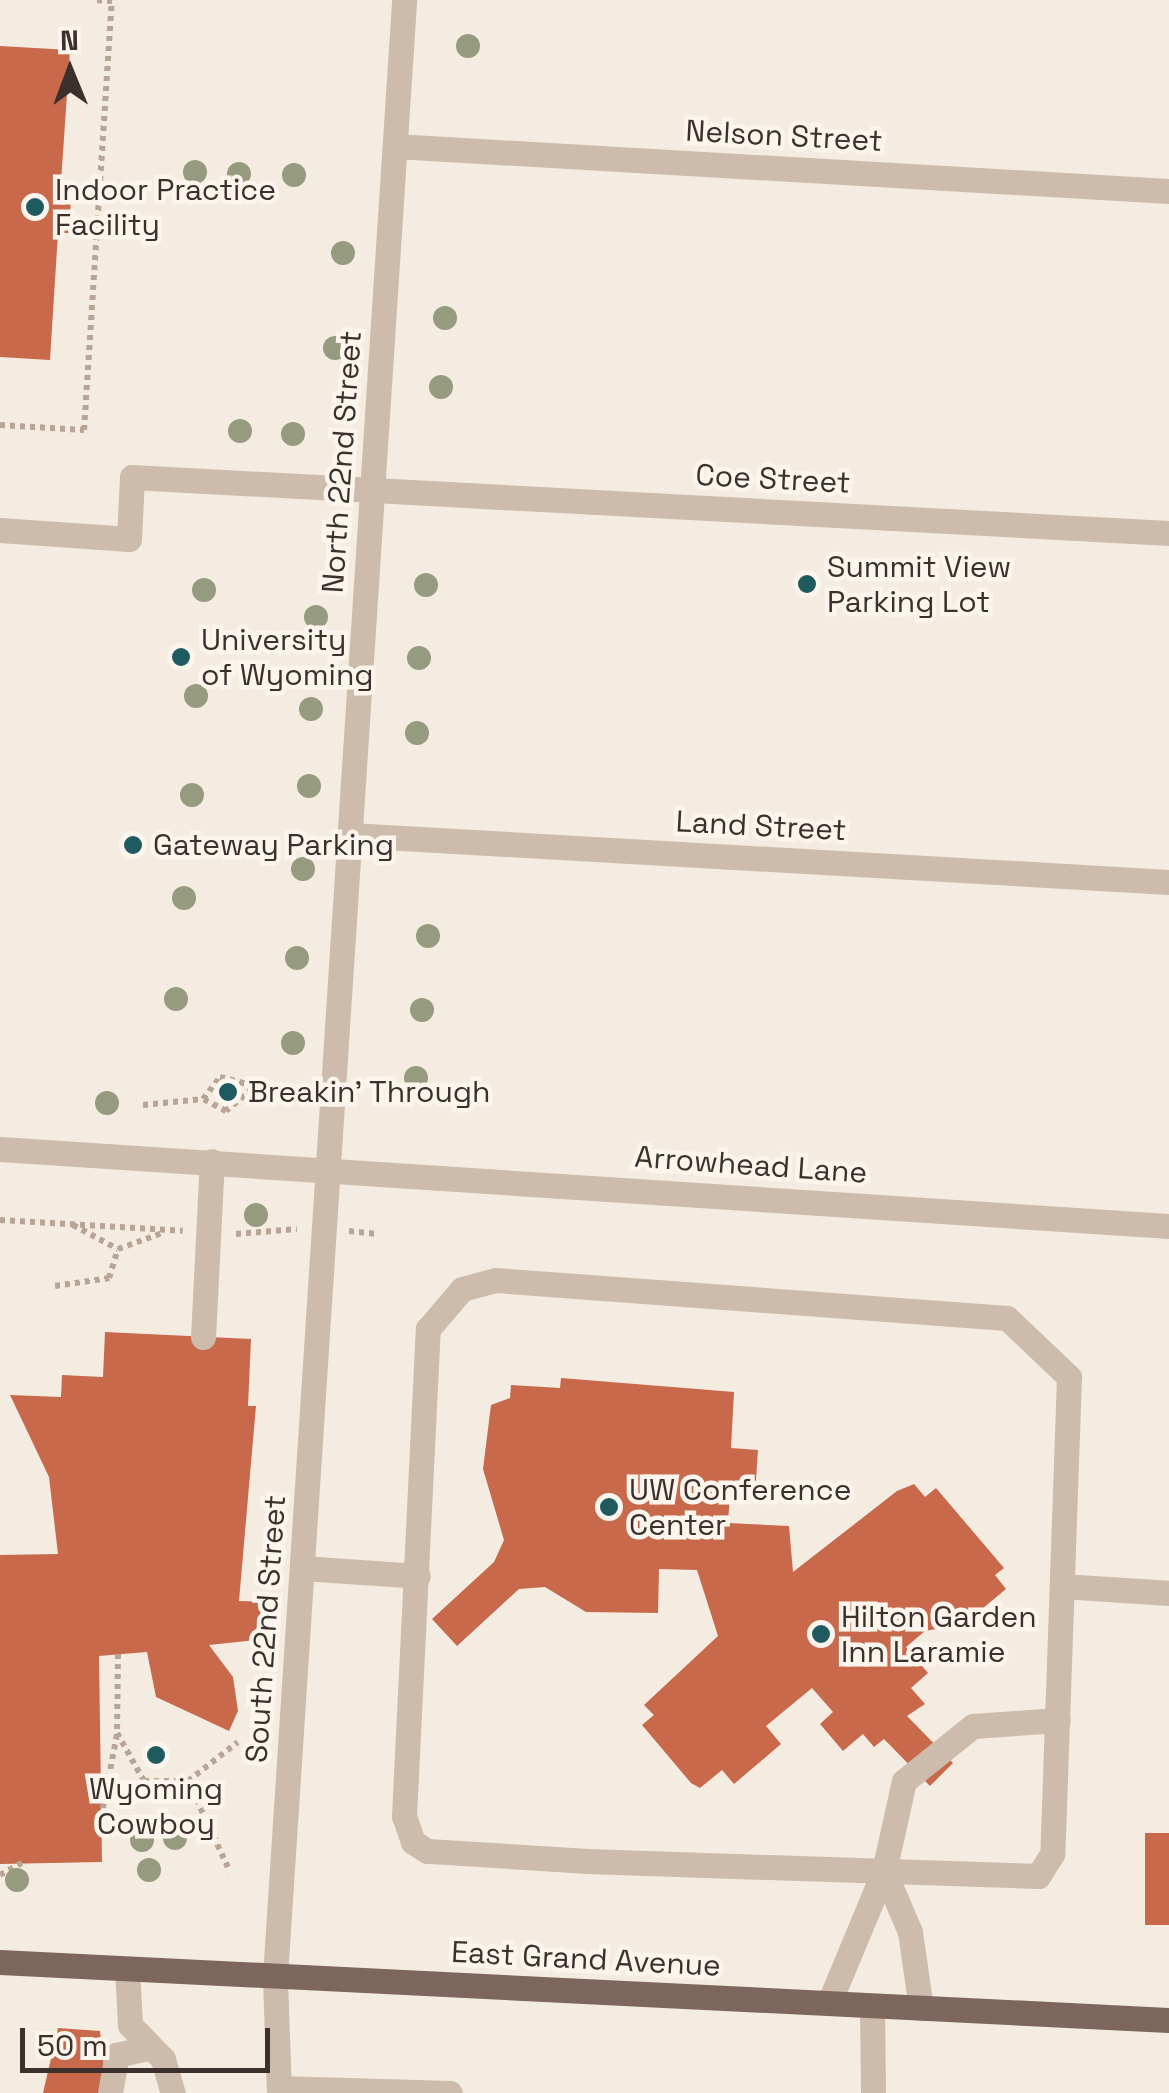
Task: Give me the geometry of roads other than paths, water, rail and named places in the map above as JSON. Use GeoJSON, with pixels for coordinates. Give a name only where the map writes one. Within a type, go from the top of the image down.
{"type":"FeatureCollection","features":[{"type":"Feature","properties":{"kind":"main road","name":"East Grand Avenue"},"geometry":{"type":"LineString","coordinates":[[0,1962],[1169,2020]]}},
{"type":"Feature","properties":{"kind":"street","name":"North 22nd Street"},"geometry":{"type":"LineString","coordinates":[[328,1168],[404,0]]}},
{"type":"Feature","properties":{"kind":"street","name":"Nelson Street"},"geometry":{"type":"LineString","coordinates":[[395,146],[1169,191]]}},
{"type":"Feature","properties":{"kind":"street","name":"Coe Street"},"geometry":{"type":"LineString","coordinates":[[0,530],[129,539],[132,476],[1169,533]]}},
{"type":"Feature","properties":{"kind":"street","name":"Land Street"},"geometry":{"type":"LineString","coordinates":[[350,836],[1169,882]]}},
{"type":"Feature","properties":{"kind":"street","name":"Arrowhead Lane"},"geometry":{"type":"LineString","coordinates":[[0,1149],[1169,1226]]}},
{"type":"Feature","properties":{"kind":"street"},"geometry":{"type":"LineString","coordinates":[[203,1337],[212,1161]]}},
{"type":"Feature","properties":{"kind":"street","name":"South 22nd Street"},"geometry":{"type":"LineString","coordinates":[[279,2090],[275,1976],[328,1168]]}},
{"type":"Feature","properties":{"kind":"street"},"geometry":{"type":"LineString","coordinates":[[495,1280],[1008,1318],[1068,1376],[1062,1586],[1052,1854],[1038,1876],[427,1851],[404,1816],[428,1329],[462,1288],[495,1280]]}},
{"type":"Feature","properties":{"kind":"street"},"geometry":{"type":"LineString","coordinates":[[302,1568],[418,1576]]}},
{"type":"Feature","properties":{"kind":"street"},"geometry":{"type":"LineString","coordinates":[[1062,1586],[1169,1593]]}},
{"type":"Feature","properties":{"kind":"street"},"geometry":{"type":"LineString","coordinates":[[828,2003],[884,1872],[904,1782],[973,1726],[1058,1720]]}},
{"type":"Feature","properties":{"kind":"street"},"geometry":{"type":"LineString","coordinates":[[884,1872],[910,1932],[921,2008]]}},
{"type":"Feature","properties":{"kind":"street"},"geometry":{"type":"LineString","coordinates":[[128,1969],[130,2025],[173,2076],[173,2093]]}},
{"type":"Feature","properties":{"kind":"street"},"geometry":{"type":"LineString","coordinates":[[872,2006],[873,2093]]}},
{"type":"Feature","properties":{"kind":"street"},"geometry":{"type":"LineString","coordinates":[[110,2093],[117,2055],[147,2048]]}},
{"type":"Feature","properties":{"kind":"street"},"geometry":{"type":"LineString","coordinates":[[279,2090],[450,2093]]}},
{"type":"Feature","properties":{"kind":"place","name":"Indoor Practice Facility"},"geometry":{"type":"Point","coordinates":[35,207]}},
{"type":"Feature","properties":{"kind":"place","name":"Summit View Parking Lot"},"geometry":{"type":"Point","coordinates":[807,584]}},
{"type":"Feature","properties":{"kind":"place","name":"University of Wyoming"},"geometry":{"type":"Point","coordinates":[181,657]}},
{"type":"Feature","properties":{"kind":"place","name":"Gateway Parking"},"geometry":{"type":"Point","coordinates":[133,845]}},
{"type":"Feature","properties":{"kind":"place","name":"Breakin' Through"},"geometry":{"type":"Point","coordinates":[228,1092]}},
{"type":"Feature","properties":{"kind":"place","name":"UW Conference Center"},"geometry":{"type":"Point","coordinates":[609,1507]}},
{"type":"Feature","properties":{"kind":"place","name":"Hilton Garden Inn Laramie"},"geometry":{"type":"Point","coordinates":[821,1634]}},
{"type":"Feature","properties":{"kind":"place","name":"Wyoming Cowboy"},"geometry":{"type":"Point","coordinates":[156,1755]}}]}
